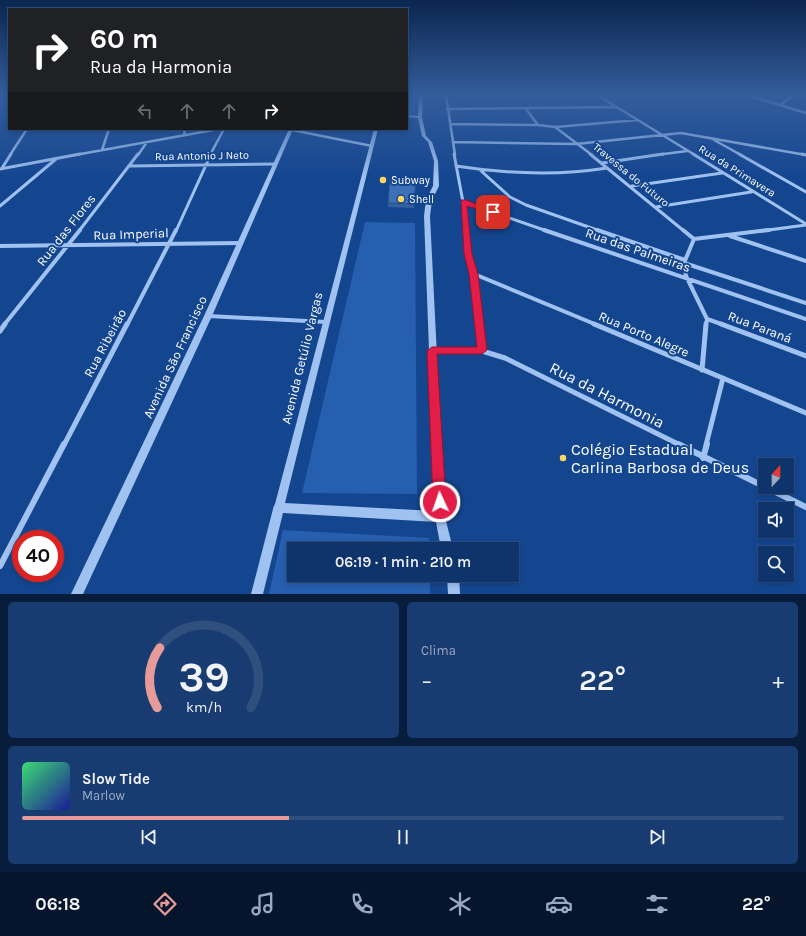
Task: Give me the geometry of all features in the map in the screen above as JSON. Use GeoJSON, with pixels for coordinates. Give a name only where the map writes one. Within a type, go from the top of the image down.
{"type":"FeatureCollection","features":[{"type":"Feature","properties":{"kind":"street"},"geometry":{"type":"LineString","coordinates":[[421,123],[424,136],[430,142],[436,161],[436,186],[430,200],[427,216],[440,518],[445,542]]}},
{"type":"Feature","properties":{"kind":"street"},"geometry":{"type":"LineString","coordinates":[[482,350],[474,274],[468,254],[463,202],[456,166],[451,124],[538,125],[555,127],[606,123]]}},
{"type":"Feature","properties":{"kind":"street","name":"Rua da Primavera"},"geometry":{"type":"LineString","coordinates":[[643,123],[752,192],[806,224]]}},
{"type":"Feature","properties":{"kind":"street","name":"Travessa do Futuro"},"geometry":{"type":"LineString","coordinates":[[555,127],[631,186],[694,239]]}},
{"type":"Feature","properties":{"kind":"street"},"geometry":{"type":"LineString","coordinates":[[1,169],[26,130]]}},
{"type":"Feature","properties":{"kind":"street"},"geometry":{"type":"LineString","coordinates":[[102,150],[109,130]]}},
{"type":"Feature","properties":{"kind":"street"},"geometry":{"type":"LineString","coordinates":[[184,135],[185,130]]}},
{"type":"Feature","properties":{"kind":"street"},"geometry":{"type":"LineString","coordinates":[[1,169],[213,130]]}},
{"type":"Feature","properties":{"kind":"street","name":"Rua Ribeirão"},"geometry":{"type":"LineString","coordinates":[[0,566],[170,243],[205,165],[223,130]]}},
{"type":"Feature","properties":{"kind":"street"},"geometry":{"type":"LineString","coordinates":[[290,130],[372,146]]}},
{"type":"Feature","properties":{"kind":"street","name":"Avenida São Francisco"},"geometry":{"type":"LineString","coordinates":[[77,594],[208,316],[290,130]]}},
{"type":"Feature","properties":{"kind":"street","name":"Avenida Getúlio Vargas"},"geometry":{"type":"LineString","coordinates":[[257,594],[376,130]]}},
{"type":"Feature","properties":{"kind":"street"},"geometry":{"type":"LineString","coordinates":[[453,142],[576,144],[660,134],[682,133],[806,155]]}},
{"type":"Feature","properties":{"kind":"street"},"geometry":{"type":"LineString","coordinates":[[711,138],[806,192]]}},
{"type":"Feature","properties":{"kind":"street","name":"Rua das Flores"},"geometry":{"type":"LineString","coordinates":[[0,331],[130,166],[147,142]]}},
{"type":"Feature","properties":{"kind":"street"},"geometry":{"type":"LineString","coordinates":[[602,163],[687,151]]}},
{"type":"Feature","properties":{"kind":"street"},"geometry":{"type":"LineString","coordinates":[[0,206],[56,158]]}},
{"type":"Feature","properties":{"kind":"street","name":"Rua Antonio J Neto"},"geometry":{"type":"LineString","coordinates":[[130,166],[275,164]]}},
{"type":"Feature","properties":{"kind":"street"},"geometry":{"type":"LineString","coordinates":[[456,166],[480,170],[560,173],[583,172],[607,168]]}},
{"type":"Feature","properties":{"kind":"street","name":"Rua das Palmeiras"},"geometry":{"type":"LineString","coordinates":[[480,170],[510,197],[526,205],[806,304]]}},
{"type":"Feature","properties":{"kind":"street"},"geometry":{"type":"LineString","coordinates":[[631,186],[722,173]]}},
{"type":"Feature","properties":{"kind":"street"},"geometry":{"type":"LineString","coordinates":[[656,207],[752,192]]}},
{"type":"Feature","properties":{"kind":"street","name":"Rua das Palmeiras"},"geometry":{"type":"LineString","coordinates":[[463,202],[686,276],[806,319]]}},
{"type":"Feature","properties":{"kind":"street"},"geometry":{"type":"LineString","coordinates":[[702,370],[707,319],[686,276],[684,261],[694,239],[727,236],[806,224]]}},
{"type":"Feature","properties":{"kind":"street"},"geometry":{"type":"LineString","coordinates":[[727,236],[806,260]]}},
{"type":"Feature","properties":{"kind":"street","name":"Rua Imperial"},"geometry":{"type":"LineString","coordinates":[[0,246],[239,243]]}},
{"type":"Feature","properties":{"kind":"street","name":"Rua Porto Alegre"},"geometry":{"type":"LineString","coordinates":[[474,274],[806,413]]}},
{"type":"Feature","properties":{"kind":"street"},"geometry":{"type":"LineString","coordinates":[[208,316],[326,322]]}},
{"type":"Feature","properties":{"kind":"street","name":"Rua Paraná"},"geometry":{"type":"LineString","coordinates":[[707,319],[806,356]]}},
{"type":"Feature","properties":{"kind":"street","name":"Rua da Harmonia"},"geometry":{"type":"LineString","coordinates":[[432,351],[482,350],[506,358],[704,458],[806,507]]}},
{"type":"Feature","properties":{"kind":"street"},"geometry":{"type":"LineString","coordinates":[[704,458],[723,378]]}},
{"type":"Feature","properties":{"kind":"street"},"geometry":{"type":"LineString","coordinates":[[278,508],[440,518]]}},
{"type":"Feature","properties":{"kind":"street"},"geometry":{"type":"LineString","coordinates":[[453,582],[454,594]]}},
{"type":"Feature","properties":{"kind":"shaded area"},"geometry":{"type":"Polygon","coordinates":[[[365,222],[415,223],[417,494],[302,493],[365,222]]]}},
{"type":"Feature","properties":{"kind":"shaded area"},"geometry":{"type":"Polygon","coordinates":[[[283,530],[429,538],[429,542],[287,542],[287,582],[430,582],[430,594],[269,594],[283,530]]]}},
{"type":"Feature","properties":{"kind":"building","name":"Shell"},"geometry":{"type":"Polygon","coordinates":[[[390,177],[416,178],[414,204],[388,203],[390,177]]]}},
{"type":"Feature","properties":{"kind":"place","name":"Subway"},"geometry":{"type":"Point","coordinates":[383,180]}},
{"type":"Feature","properties":{"kind":"place","name":"Shell"},"geometry":{"type":"Point","coordinates":[401,199]}},
{"type":"Feature","properties":{"kind":"place","name":"Colégio Estadual Carlina Barbosa de Deus"},"geometry":{"type":"Point","coordinates":[563,458]}},
{"type":"Feature","properties":{"kind":"route"},"geometry":{"type":"LineString","coordinates":[[440,502],[432,351],[482,350],[474,274],[468,254],[463,202],[493,212]]}}]}
